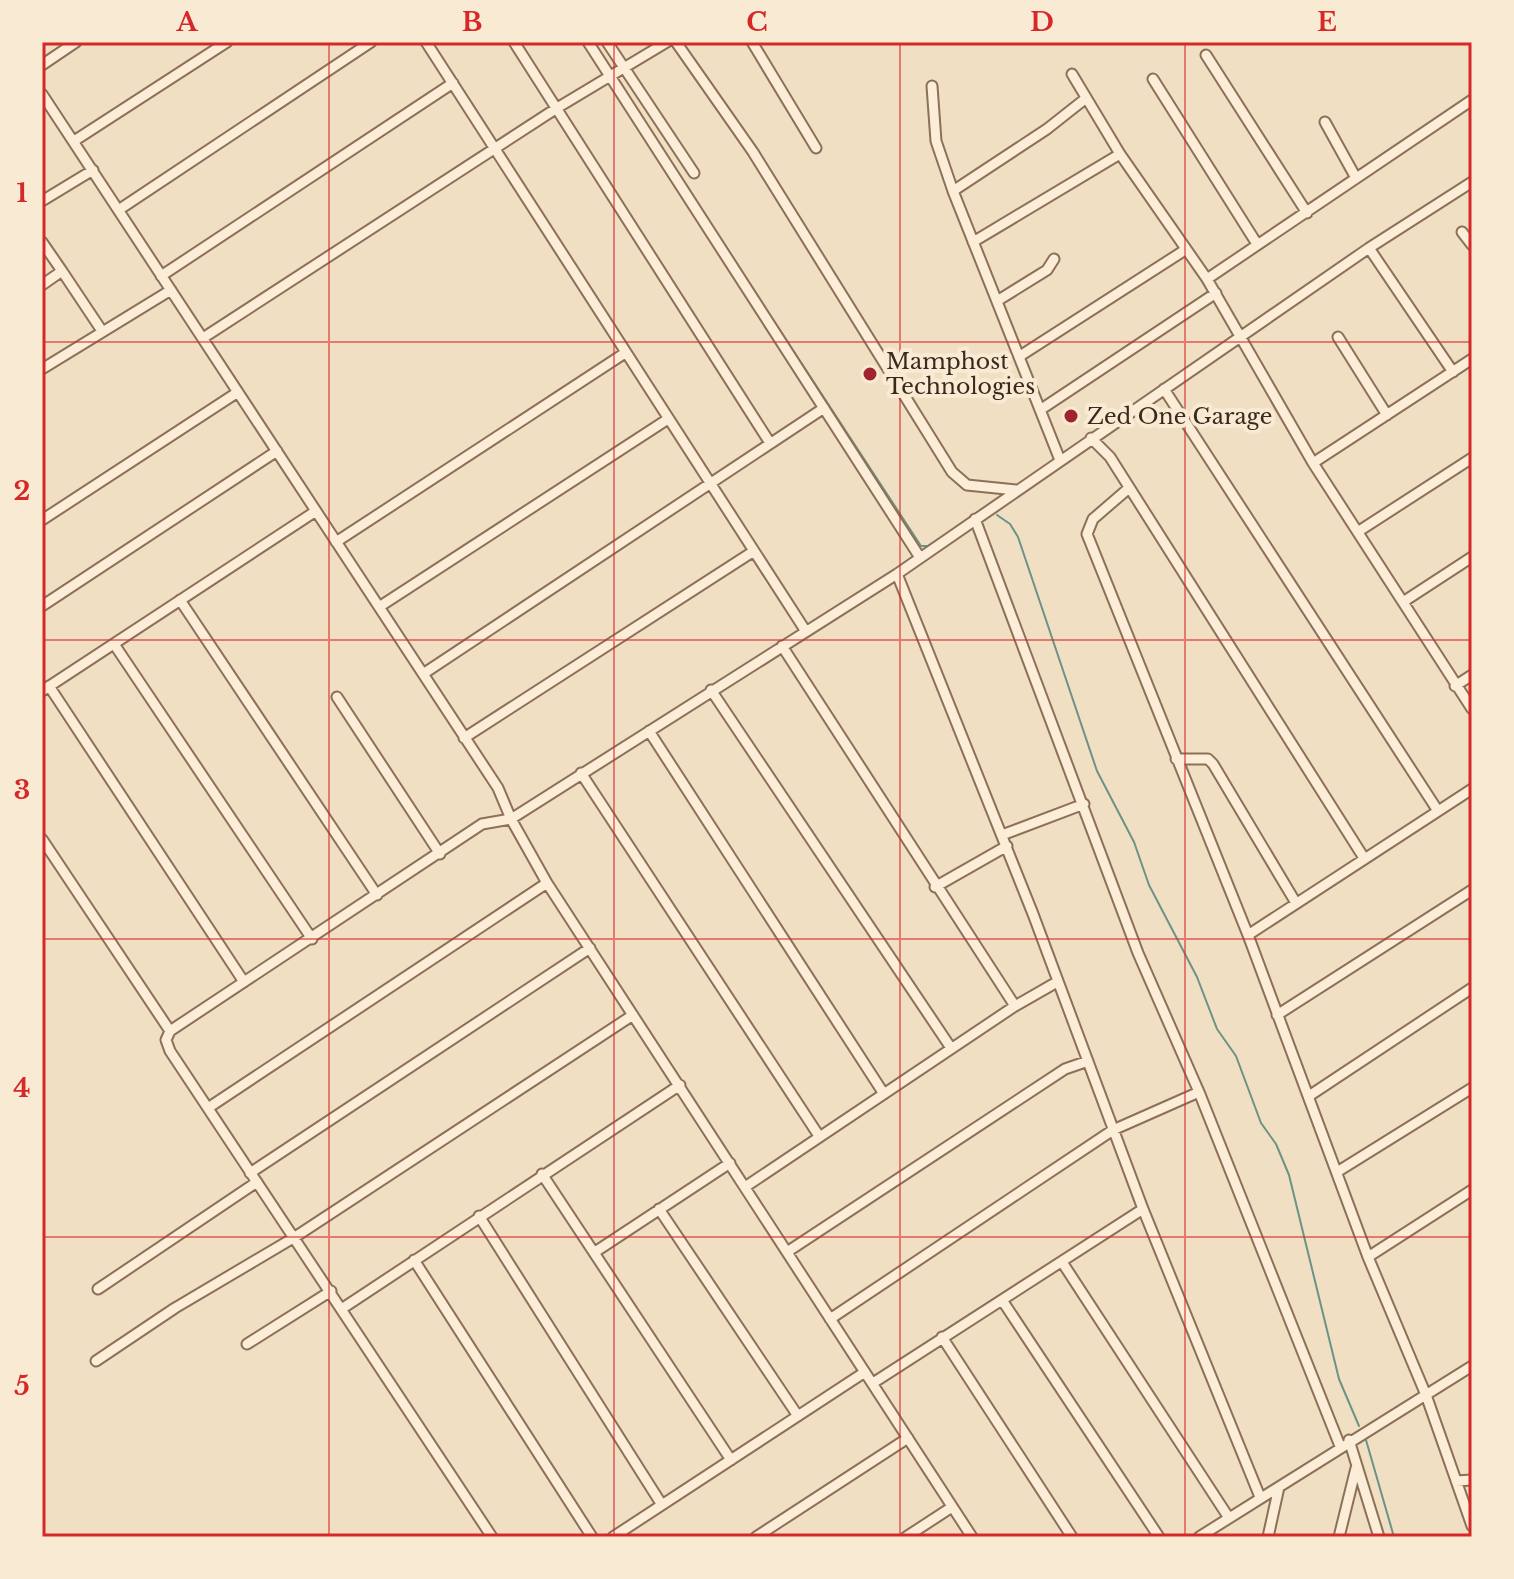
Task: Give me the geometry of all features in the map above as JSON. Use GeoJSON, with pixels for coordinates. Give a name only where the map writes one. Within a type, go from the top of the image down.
{"type":"FeatureCollection","features":[{"type":"Feature","properties":{"kind":"street"},"geometry":{"type":"LineString","coordinates":[[42,65],[76,42]]}},
{"type":"Feature","properties":{"kind":"street"},"geometry":{"type":"LineString","coordinates":[[74,141],[227,42]]}},
{"type":"Feature","properties":{"kind":"street"},"geometry":{"type":"LineString","coordinates":[[120,209],[371,42]]}},
{"type":"Feature","properties":{"kind":"street"},"geometry":{"type":"LineString","coordinates":[[426,42],[805,630]]}},
{"type":"Feature","properties":{"kind":"street"},"geometry":{"type":"LineString","coordinates":[[514,42],[770,443]]}},
{"type":"Feature","properties":{"kind":"street"},"geometry":{"type":"LineString","coordinates":[[588,42],[919,556]]}},
{"type":"Feature","properties":{"kind":"street"},"geometry":{"type":"LineString","coordinates":[[607,42],[694,173]]}},
{"type":"Feature","properties":{"kind":"street"},"geometry":{"type":"LineString","coordinates":[[203,338],[557,108],[667,42]]}},
{"type":"Feature","properties":{"kind":"street"},"geometry":{"type":"LineString","coordinates":[[676,42],[769,177],[952,472],[967,485],[1016,490]]}},
{"type":"Feature","properties":{"kind":"street"},"geometry":{"type":"LineString","coordinates":[[752,42],[816,148]]}},
{"type":"Feature","properties":{"kind":"street"},"geometry":{"type":"LineString","coordinates":[[1206,55],[1307,213]]}},
{"type":"Feature","properties":{"kind":"street"},"geometry":{"type":"LineString","coordinates":[[1072,74],[1120,154],[1216,293],[1239,340],[1313,463],[1472,709]]}},
{"type":"Feature","properties":{"kind":"street"},"geometry":{"type":"LineString","coordinates":[[1153,79],[1257,244]]}},
{"type":"Feature","properties":{"kind":"street"},"geometry":{"type":"LineString","coordinates":[[161,276],[453,83]]}},
{"type":"Feature","properties":{"kind":"street"},"geometry":{"type":"LineString","coordinates":[[932,86],[936,141],[953,191],[1060,460]]}},
{"type":"Feature","properties":{"kind":"street"},"geometry":{"type":"LineString","coordinates":[[42,94],[498,788],[511,819],[547,883],[972,1537]]}},
{"type":"Feature","properties":{"kind":"street"},"geometry":{"type":"LineString","coordinates":[[953,191],[1047,129],[1085,99]]}},
{"type":"Feature","properties":{"kind":"street"},"geometry":{"type":"LineString","coordinates":[[1207,279],[1472,100]]}},
{"type":"Feature","properties":{"kind":"street"},"geometry":{"type":"LineString","coordinates":[[1325,122],[1356,178]]}},
{"type":"Feature","properties":{"kind":"street"},"geometry":{"type":"LineString","coordinates":[[973,242],[1120,154]]}},
{"type":"Feature","properties":{"kind":"street"},"geometry":{"type":"LineString","coordinates":[[42,201],[93,170]]}},
{"type":"Feature","properties":{"kind":"street"},"geometry":{"type":"LineString","coordinates":[[492,1537],[170,1051],[166,1040],[170,1031],[482,824],[511,819],[897,574],[1369,248],[1472,182]]}},
{"type":"Feature","properties":{"kind":"street"},"geometry":{"type":"LineString","coordinates":[[1462,232],[1472,245]]}},
{"type":"Feature","properties":{"kind":"street"},"geometry":{"type":"LineString","coordinates":[[42,242],[102,331]]}},
{"type":"Feature","properties":{"kind":"street"},"geometry":{"type":"LineString","coordinates":[[1369,248],[1453,372]]}},
{"type":"Feature","properties":{"kind":"street"},"geometry":{"type":"LineString","coordinates":[[1020,356],[1185,250]]}},
{"type":"Feature","properties":{"kind":"street"},"geometry":{"type":"LineString","coordinates":[[997,301],[1047,270],[1054,259]]}},
{"type":"Feature","properties":{"kind":"street"},"geometry":{"type":"LineString","coordinates":[[42,285],[62,271]]}},
{"type":"Feature","properties":{"kind":"street"},"geometry":{"type":"LineString","coordinates":[[42,369],[171,290]]}},
{"type":"Feature","properties":{"kind":"street"},"geometry":{"type":"LineString","coordinates":[[1040,410],[1216,293]]}},
{"type":"Feature","properties":{"kind":"street"},"geometry":{"type":"LineString","coordinates":[[1338,337],[1387,415]]}},
{"type":"Feature","properties":{"kind":"street"},"geometry":{"type":"LineString","coordinates":[[336,542],[625,353]]}},
{"type":"Feature","properties":{"kind":"street"},"geometry":{"type":"LineString","coordinates":[[1313,463],[1472,359]]}},
{"type":"Feature","properties":{"kind":"street"},"geometry":{"type":"LineString","coordinates":[[1164,389],[1438,811]]}},
{"type":"Feature","properties":{"kind":"street"},"geometry":{"type":"LineString","coordinates":[[42,520],[238,392]]}},
{"type":"Feature","properties":{"kind":"street"},"geometry":{"type":"LineString","coordinates":[[423,674],[824,408]]}},
{"type":"Feature","properties":{"kind":"street"},"geometry":{"type":"LineString","coordinates":[[379,607],[668,419]]}},
{"type":"Feature","properties":{"kind":"street"},"geometry":{"type":"LineString","coordinates":[[1091,438],[1110,457],[1364,858]]}},
{"type":"Feature","properties":{"kind":"street"},"geometry":{"type":"LineString","coordinates":[[42,606],[277,451]]}},
{"type":"Feature","properties":{"kind":"street"},"geometry":{"type":"LineString","coordinates":[[1359,531],[1472,458]]}},
{"type":"Feature","properties":{"kind":"street"},"geometry":{"type":"LineString","coordinates":[[1129,488],[1093,519],[1087,534],[1248,935],[1368,1257],[1426,1395],[1472,1526]]}},
{"type":"Feature","properties":{"kind":"street"},"geometry":{"type":"LineString","coordinates":[[244,982],[46,688],[316,511]]}},
{"type":"Feature","properties":{"kind":"street"},"geometry":{"type":"LineString","coordinates":[[975,519],[1138,953],[1199,1092],[1340,1446]]}},
{"type":"Feature","properties":{"kind":"street"},"geometry":{"type":"LineString","coordinates":[[464,738],[754,551]]}},
{"type":"Feature","properties":{"kind":"street"},"geometry":{"type":"LineString","coordinates":[[1403,602],[1472,557]]}},
{"type":"Feature","properties":{"kind":"street"},"geometry":{"type":"LineString","coordinates":[[897,574],[1007,846],[1143,1209],[1260,1497]]}},
{"type":"Feature","properties":{"kind":"street"},"geometry":{"type":"LineString","coordinates":[[180,600],[377,895]]}},
{"type":"Feature","properties":{"kind":"street"},"geometry":{"type":"LineString","coordinates":[[114,644],[312,939]]}},
{"type":"Feature","properties":{"kind":"street"},"geometry":{"type":"LineString","coordinates":[[782,646],[935,887],[1015,1006]]}},
{"type":"Feature","properties":{"kind":"street"},"geometry":{"type":"LineString","coordinates":[[1455,686],[1472,675]]}},
{"type":"Feature","properties":{"kind":"street"},"geometry":{"type":"LineString","coordinates":[[711,690],[951,1048]]}},
{"type":"Feature","properties":{"kind":"street"},"geometry":{"type":"LineString","coordinates":[[337,697],[440,854]]}},
{"type":"Feature","properties":{"kind":"street"},"geometry":{"type":"LineString","coordinates":[[649,731],[884,1094]]}},
{"type":"Feature","properties":{"kind":"street"},"geometry":{"type":"LineString","coordinates":[[1176,759],[1208,759],[1213,764],[1296,903]]}},
{"type":"Feature","properties":{"kind":"street"},"geometry":{"type":"LineString","coordinates":[[581,773],[819,1136]]}},
{"type":"Feature","properties":{"kind":"street"},"geometry":{"type":"LineString","coordinates":[[1248,935],[1472,789]]}},
{"type":"Feature","properties":{"kind":"street"},"geometry":{"type":"LineString","coordinates":[[1002,835],[1084,804]]}},
{"type":"Feature","properties":{"kind":"street"},"geometry":{"type":"LineString","coordinates":[[42,839],[170,1031]]}},
{"type":"Feature","properties":{"kind":"street"},"geometry":{"type":"LineString","coordinates":[[935,887],[1007,846]]}},
{"type":"Feature","properties":{"kind":"street"},"geometry":{"type":"LineString","coordinates":[[208,1108],[547,883]]}},
{"type":"Feature","properties":{"kind":"street"},"geometry":{"type":"LineString","coordinates":[[1277,1015],[1472,890]]}},
{"type":"Feature","properties":{"kind":"street"},"geometry":{"type":"LineString","coordinates":[[250,1173],[590,948]]}},
{"type":"Feature","properties":{"kind":"street"},"geometry":{"type":"LineString","coordinates":[[745,1187],[951,1048],[1057,982]]}},
{"type":"Feature","properties":{"kind":"street"},"geometry":{"type":"LineString","coordinates":[[1309,1096],[1472,988]]}},
{"type":"Feature","properties":{"kind":"street"},"geometry":{"type":"LineString","coordinates":[[96,1361],[295,1237],[633,1015]]}},
{"type":"Feature","properties":{"kind":"street"},"geometry":{"type":"LineString","coordinates":[[787,1252],[1065,1069],[1088,1061]]}},
{"type":"Feature","properties":{"kind":"street"},"geometry":{"type":"LineString","coordinates":[[343,1308],[680,1085]]}},
{"type":"Feature","properties":{"kind":"street"},"geometry":{"type":"LineString","coordinates":[[1337,1172],[1472,1088]]}},
{"type":"Feature","properties":{"kind":"street"},"geometry":{"type":"LineString","coordinates":[[830,1319],[1113,1130],[1199,1092]]}},
{"type":"Feature","properties":{"kind":"street"},"geometry":{"type":"LineString","coordinates":[[595,1252],[730,1163]]}},
{"type":"Feature","properties":{"kind":"street"},"geometry":{"type":"LineString","coordinates":[[542,1174],[731,1460]]}},
{"type":"Feature","properties":{"kind":"street"},"geometry":{"type":"LineString","coordinates":[[98,1289],[257,1182]]}},
{"type":"Feature","properties":{"kind":"street"},"geometry":{"type":"LineString","coordinates":[[1368,1257],[1472,1190]]}},
{"type":"Feature","properties":{"kind":"street"},"geometry":{"type":"LineString","coordinates":[[659,1209],[798,1416]]}},
{"type":"Feature","properties":{"kind":"street"},"geometry":{"type":"LineString","coordinates":[[873,1383],[1143,1209]]}},
{"type":"Feature","properties":{"kind":"street"},"geometry":{"type":"LineString","coordinates":[[479,1216],[662,1505]]}},
{"type":"Feature","properties":{"kind":"street"},"geometry":{"type":"LineString","coordinates":[[414,1260],[592,1537]]}},
{"type":"Feature","properties":{"kind":"street"},"geometry":{"type":"LineString","coordinates":[[1062,1262],[1229,1518]]}},
{"type":"Feature","properties":{"kind":"street"},"geometry":{"type":"LineString","coordinates":[[247,1344],[331,1291]]}},
{"type":"Feature","properties":{"kind":"street"},"geometry":{"type":"LineString","coordinates":[[1002,1300],[1159,1537]]}},
{"type":"Feature","properties":{"kind":"street"},"geometry":{"type":"LineString","coordinates":[[942,1337],[1072,1537]]}},
{"type":"Feature","properties":{"kind":"street"},"geometry":{"type":"LineString","coordinates":[[1199,1537],[1349,1440],[1472,1366]]}},
{"type":"Feature","properties":{"kind":"street"},"geometry":{"type":"LineString","coordinates":[[613,1537],[865,1372]]}},
{"type":"Feature","properties":{"kind":"street"},"geometry":{"type":"LineString","coordinates":[[756,1537],[908,1438]]}},
{"type":"Feature","properties":{"kind":"street"},"geometry":{"type":"LineString","coordinates":[[1349,1440],[1379,1537]]}},
{"type":"Feature","properties":{"kind":"street"},"geometry":{"type":"LineString","coordinates":[[1339,1537],[1357,1465]]}},
{"type":"Feature","properties":{"kind":"street"},"geometry":{"type":"LineString","coordinates":[[1456,1481],[1472,1480]]}},
{"type":"Feature","properties":{"kind":"street"},"geometry":{"type":"LineString","coordinates":[[1351,1490],[1362,1483]]}},
{"type":"Feature","properties":{"kind":"street"},"geometry":{"type":"LineString","coordinates":[[1268,1537],[1279,1487]]}},
{"type":"Feature","properties":{"kind":"street"},"geometry":{"type":"LineString","coordinates":[[906,1537],[952,1507]]}},
{"type":"Feature","properties":{"kind":"waterway"},"geometry":{"type":"LineString","coordinates":[[705,216],[921,546],[928,546],[948,533]]}},
{"type":"Feature","properties":{"kind":"waterway"},"geometry":{"type":"LineString","coordinates":[[997,515],[1010,524],[1018,537],[1097,771],[1134,842],[1149,885],[1197,977],[1217,1029],[1236,1056],[1261,1123],[1276,1144],[1289,1175],[1339,1379],[1359,1426]]}},
{"type":"Feature","properties":{"kind":"waterway"},"geometry":{"type":"LineString","coordinates":[[1366,1440],[1394,1537]]}},
{"type":"Feature","properties":{"kind":"place","name":"Mamphost Technologies"},"geometry":{"type":"Point","coordinates":[870,374]}},
{"type":"Feature","properties":{"kind":"place","name":"Zed One Garage"},"geometry":{"type":"Point","coordinates":[1071,416]}}]}
